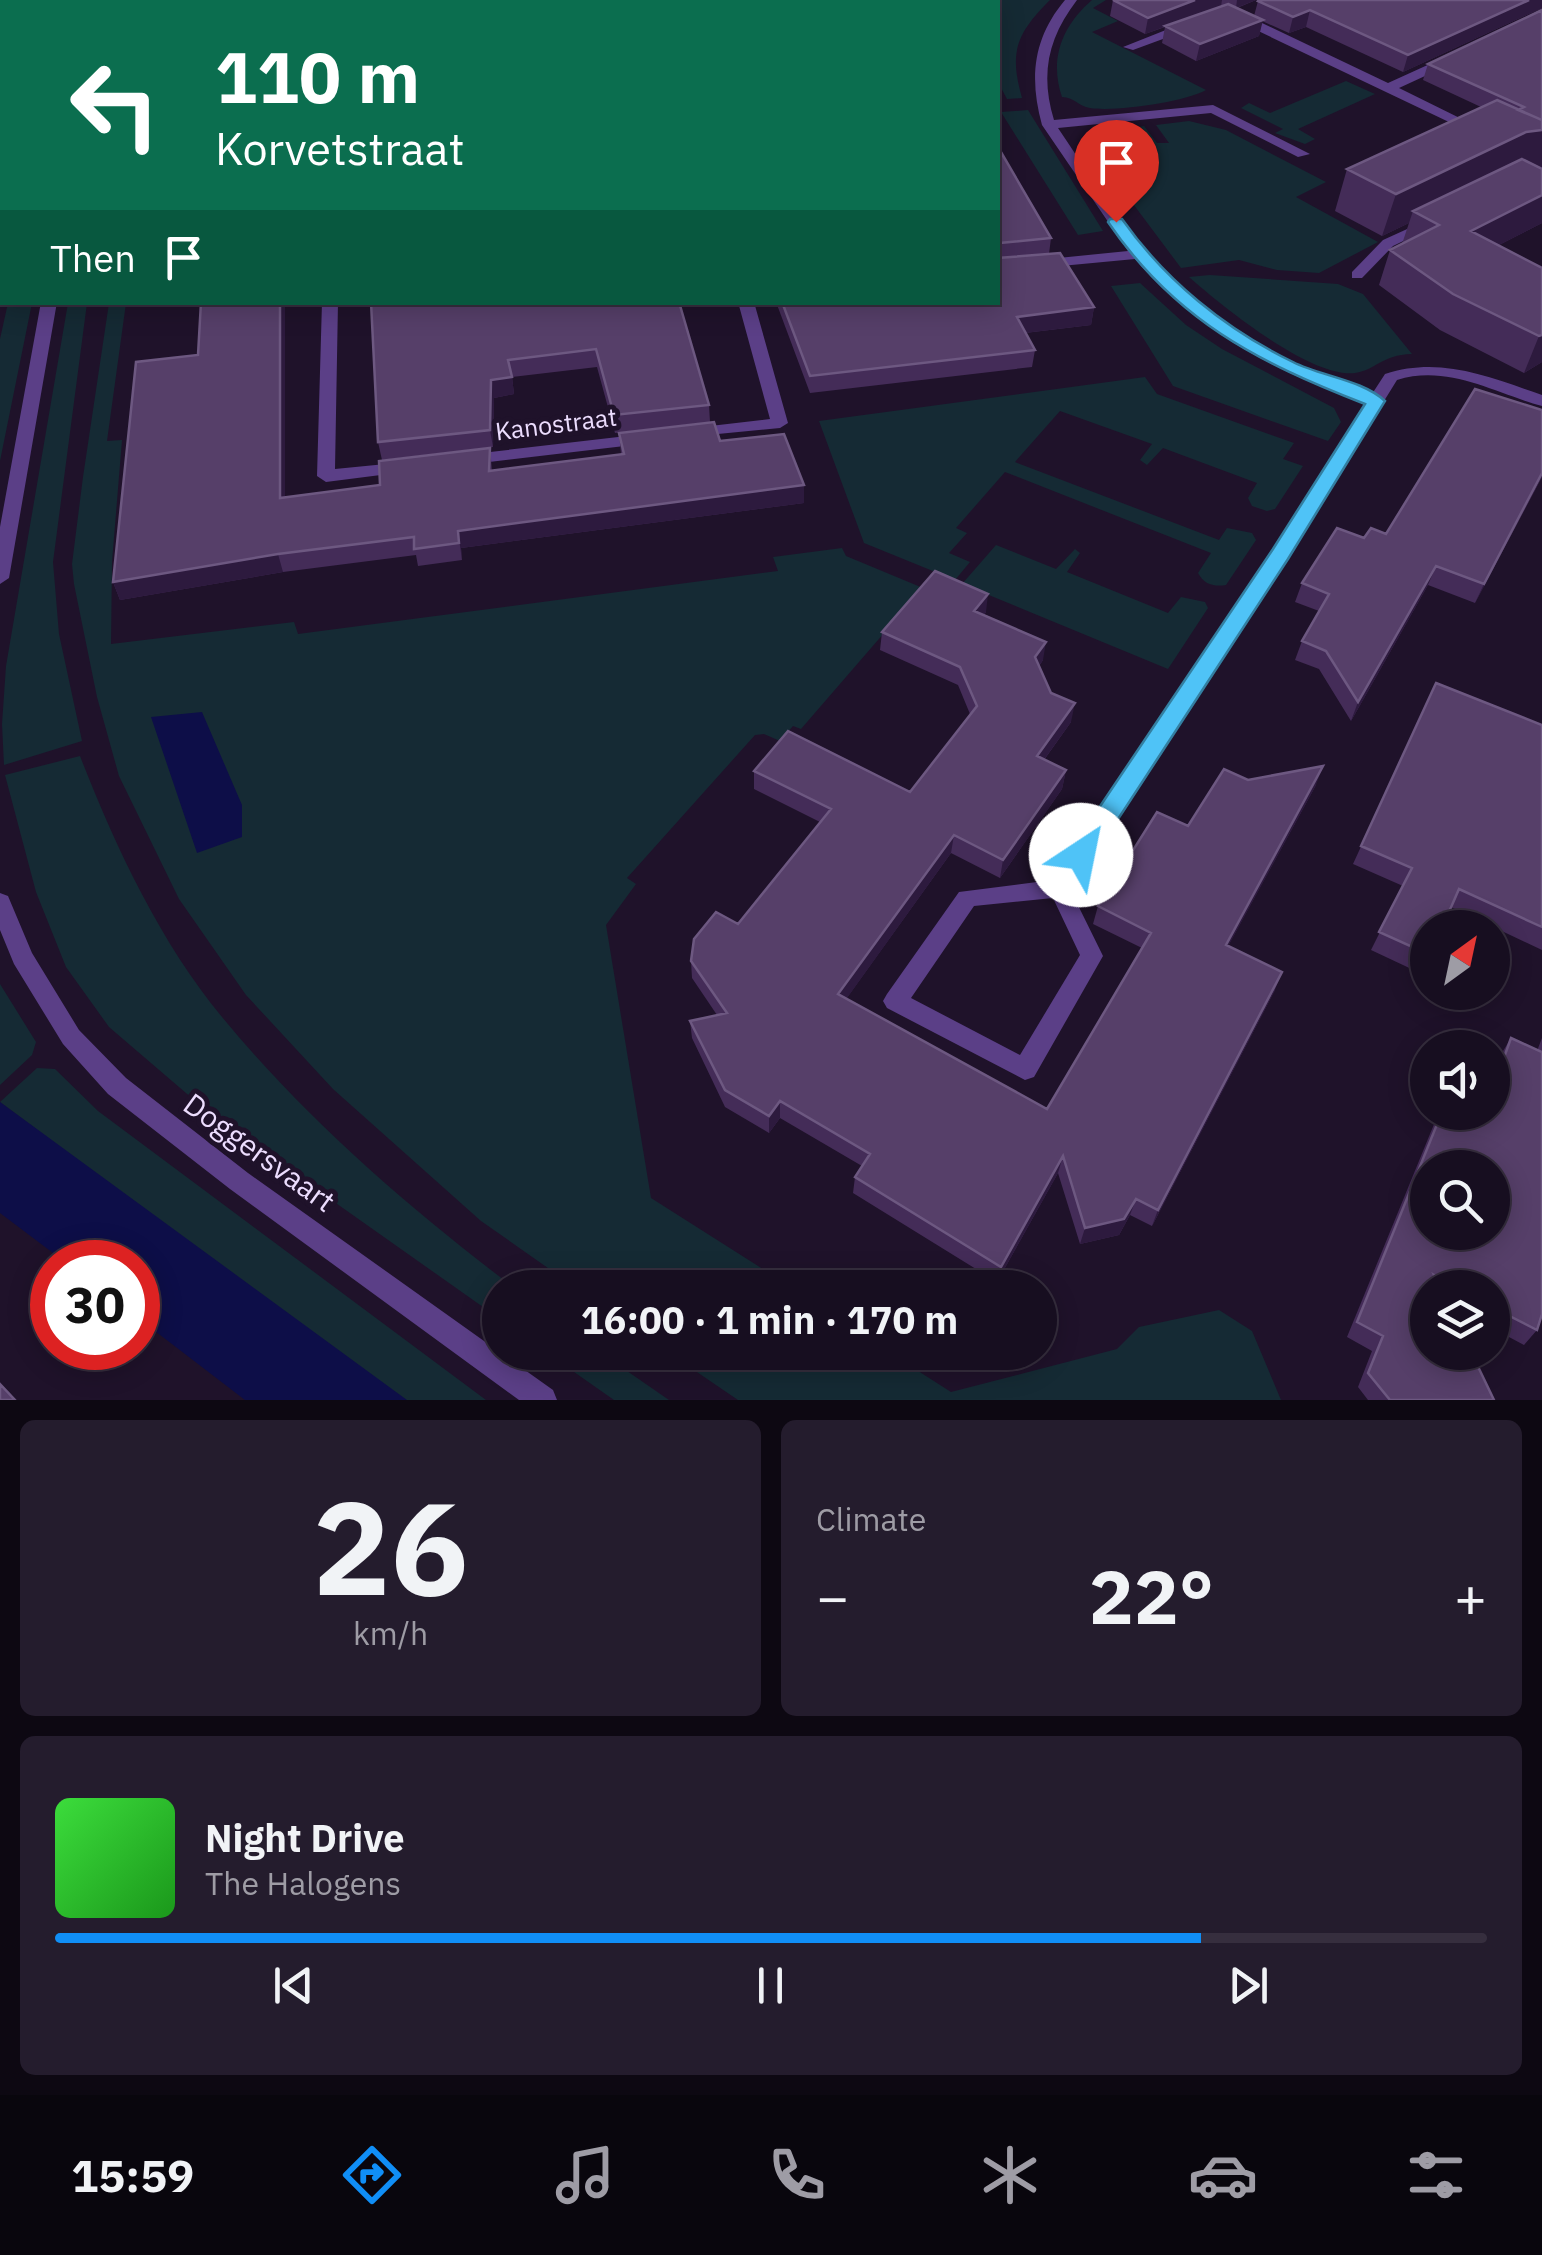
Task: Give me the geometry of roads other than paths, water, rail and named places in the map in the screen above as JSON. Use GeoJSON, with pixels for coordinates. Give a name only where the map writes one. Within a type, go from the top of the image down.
{"type":"FeatureCollection","features":[{"type":"Feature","properties":{"kind":"street"},"geometry":{"type":"LineString","coordinates":[[1071,0],[1044,37],[1039,73],[1041,103],[1050,125],[1138,254],[1202,316],[1257,351],[1301,373],[1376,401]]}},
{"type":"Feature","properties":{"kind":"street"},"geometry":{"type":"LineString","coordinates":[[1237,13],[1490,137]]}},
{"type":"Feature","properties":{"kind":"street"},"geometry":{"type":"LineString","coordinates":[[1129,47],[1194,24]]}},
{"type":"Feature","properties":{"kind":"street"},"geometry":{"type":"LineString","coordinates":[[1388,88],[1457,57]]}},
{"type":"Feature","properties":{"kind":"street"},"geometry":{"type":"LineString","coordinates":[[1050,125],[1213,109],[1302,154]]}},
{"type":"Feature","properties":{"kind":"street"},"geometry":{"type":"LineString","coordinates":[[1357,275],[1388,243],[1437,219]]}},
{"type":"Feature","properties":{"kind":"street"},"geometry":{"type":"LineString","coordinates":[[1000,268],[1138,254]]}},
{"type":"Feature","properties":{"kind":"street"},"geometry":{"type":"LineString","coordinates":[[0,578],[48,305]]}},
{"type":"Feature","properties":{"kind":"street","name":"Kanostraat"},"geometry":{"type":"LineString","coordinates":[[330,305],[326,476],[780,422],[747,305]]}},
{"type":"Feature","properties":{"kind":"street"},"geometry":{"type":"LineString","coordinates":[[1059,888],[1258,588],[1391,377],[1427,368],[1542,401]]}},
{"type":"Feature","properties":{"kind":"street"},"geometry":{"type":"LineString","coordinates":[[1059,888],[1092,956],[1025,1069],[895,1001],[966,898],[1059,888]]}},
{"type":"Feature","properties":{"kind":"street","name":"Doggersvaart"},"geometry":{"type":"LineString","coordinates":[[0,902],[22,956],[71,1037],[118,1086],[239,1181],[543,1400]]}}]}
